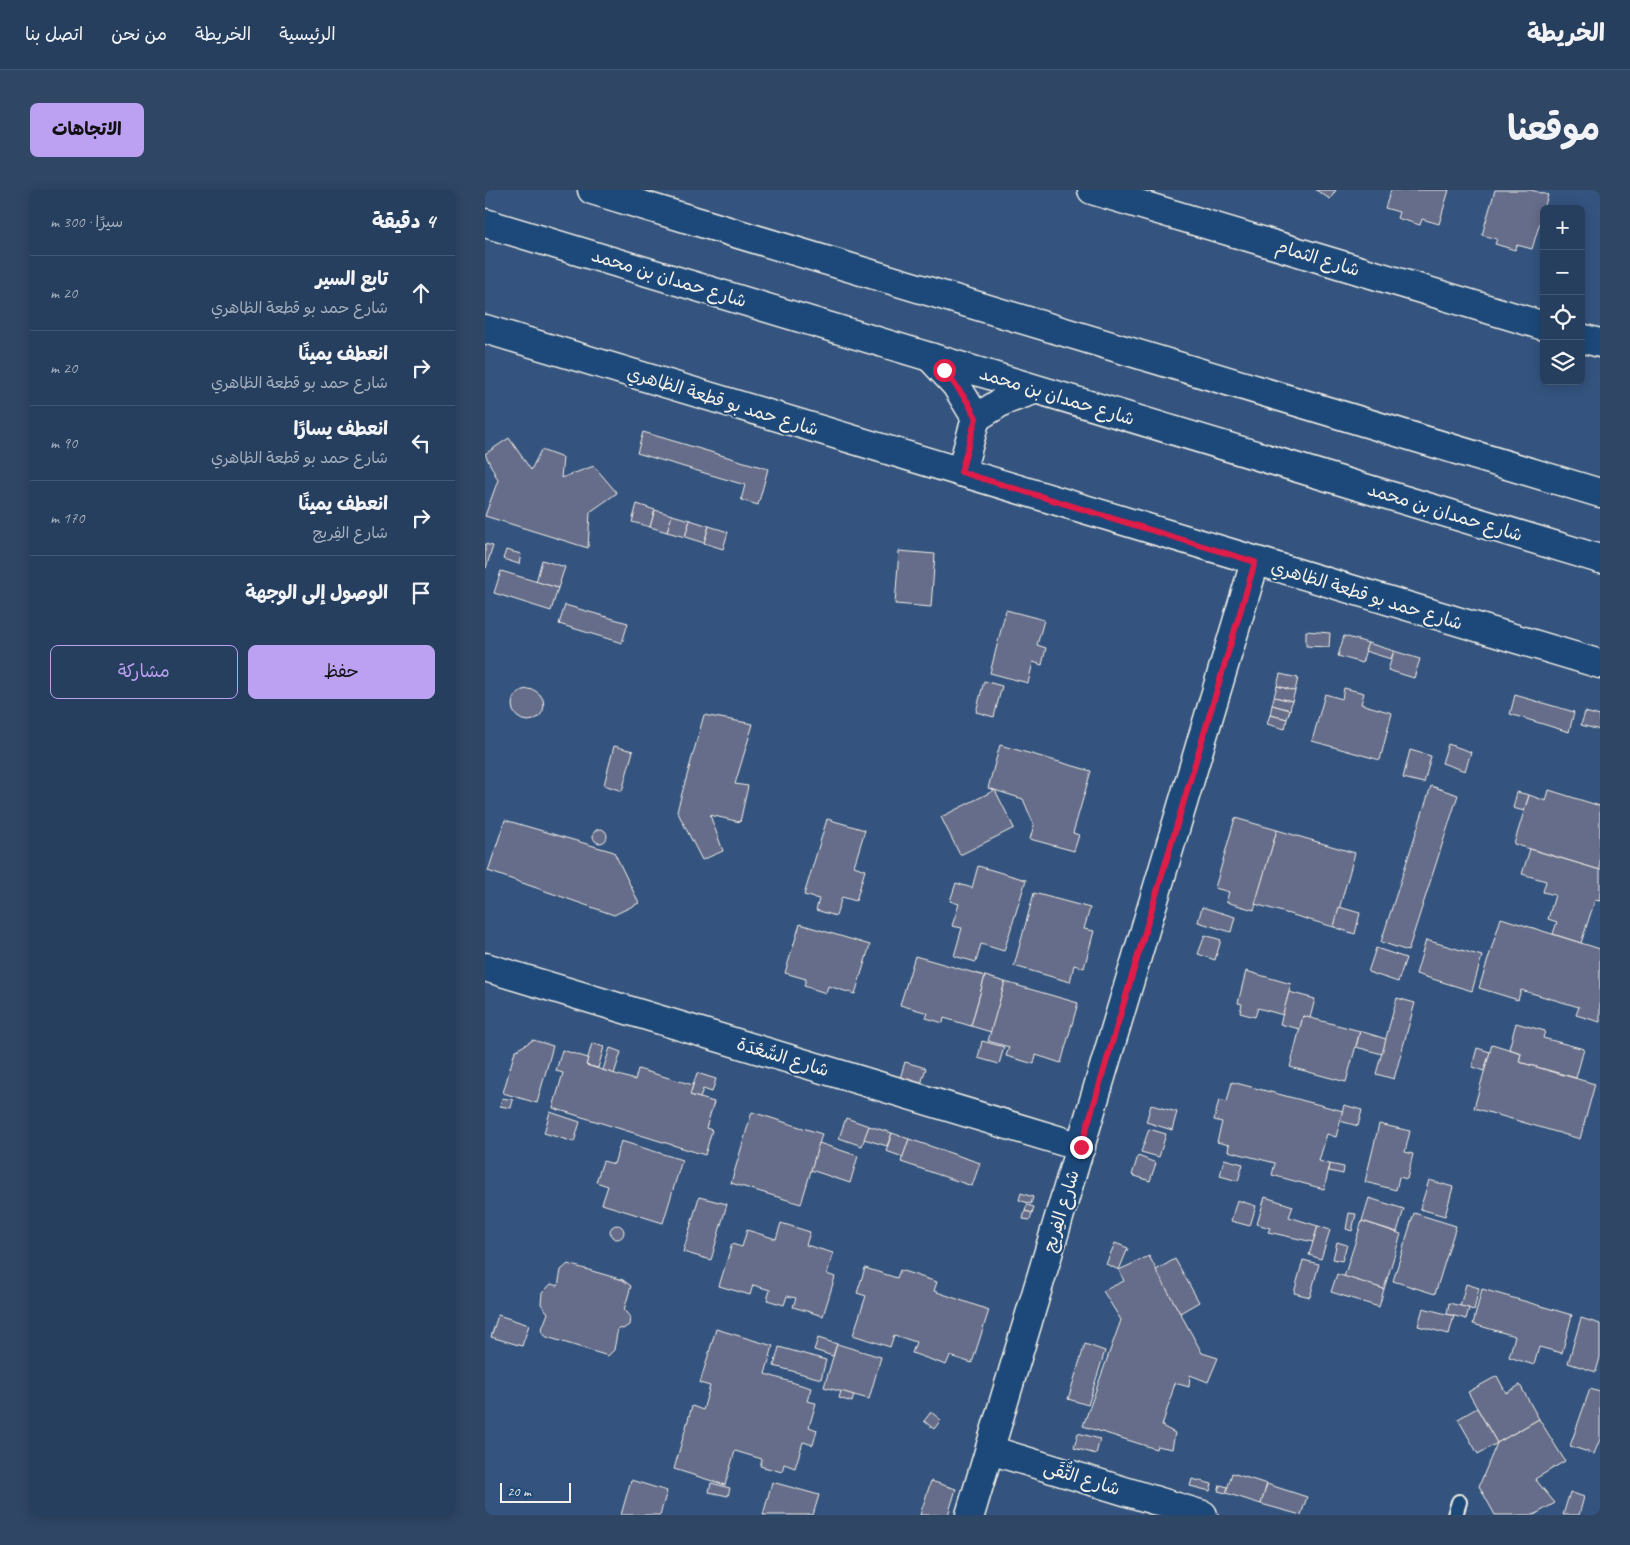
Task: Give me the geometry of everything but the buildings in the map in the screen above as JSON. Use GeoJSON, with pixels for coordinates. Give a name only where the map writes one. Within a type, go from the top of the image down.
{"type":"FeatureCollection","features":[{"type":"Feature","properties":{"kind":"street"},"geometry":{"type":"LineString","coordinates":[[592,190],[1600,493]]}},
{"type":"Feature","properties":{"kind":"street","name":"شارع الثمام"},"geometry":{"type":"LineString","coordinates":[[1092,190],[1540,325]]}},
{"type":"Feature","properties":{"kind":"street","name":"شارع حمدان بن محمد"},"geometry":{"type":"LineString","coordinates":[[485,223],[1600,559]]}},
{"type":"Feature","properties":{"kind":"street","name":"شارع حمد بو قطعة الظاهري"},"geometry":{"type":"LineString","coordinates":[[485,329],[1255,562],[1600,664]]}},
{"type":"Feature","properties":{"kind":"street"},"geometry":{"type":"LineString","coordinates":[[1585,339],[1600,343]]}},
{"type":"Feature","properties":{"kind":"street"},"geometry":{"type":"LineString","coordinates":[[930,356],[956,385],[976,418]]}},
{"type":"Feature","properties":{"kind":"street"},"geometry":{"type":"LineString","coordinates":[[961,472],[976,418],[1003,401],[1034,390]]}},
{"type":"Feature","properties":{"kind":"street","name":"شارع الفِريج"},"geometry":{"type":"LineString","coordinates":[[970,1515],[1255,562]]}},
{"type":"Feature","properties":{"kind":"street","name":"شارع السُّعْدَة"},"geometry":{"type":"LineString","coordinates":[[485,967],[1081,1147]]}},
{"type":"Feature","properties":{"kind":"street","name":"شارع التُّقَى"},"geometry":{"type":"LineString","coordinates":[[990,1450],[1203,1515]]}},
{"type":"Feature","properties":{"kind":"route"},"geometry":{"type":"LineString","coordinates":[[944,370],[967,401],[976,418],[961,472],[1255,562],[1081,1147]]}}]}
